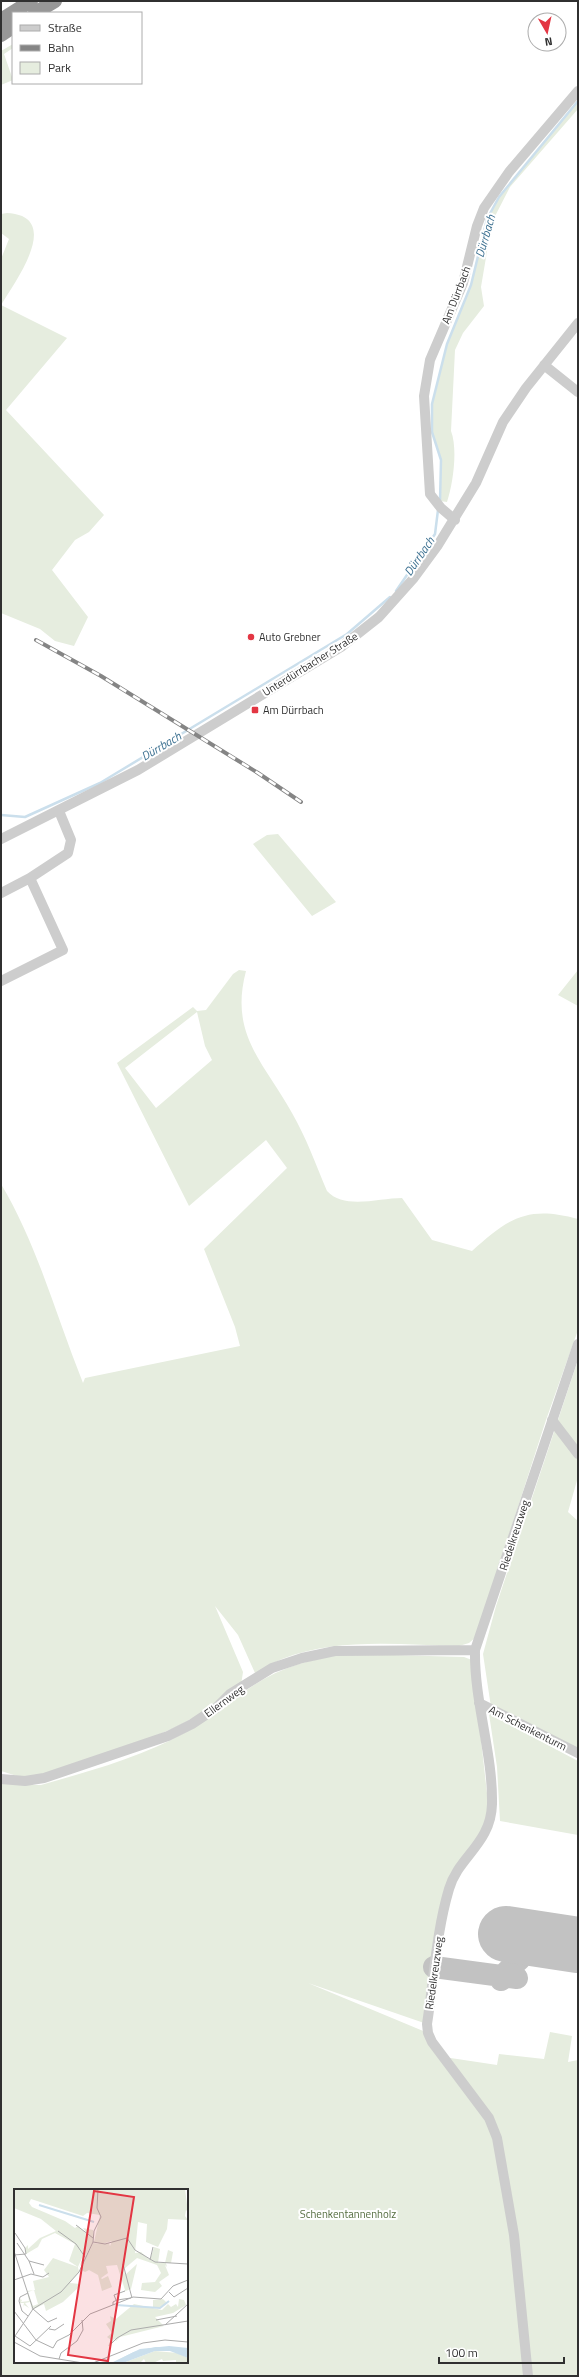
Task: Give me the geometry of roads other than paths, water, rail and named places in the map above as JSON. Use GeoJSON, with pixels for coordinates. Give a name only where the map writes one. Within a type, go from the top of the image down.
{"type":"FeatureCollection","features":[{"type":"Feature","properties":{"kind":"highway"},"geometry":{"type":"LineString","coordinates":[[14,12],[31,1]]}},
{"type":"Feature","properties":{"kind":"highway"},"geometry":{"type":"LineString","coordinates":[[37,12],[55,1]]}},
{"type":"Feature","properties":{"kind":"highway"},"geometry":{"type":"LineString","coordinates":[[1,20],[12,13]]}},
{"type":"Feature","properties":{"kind":"highway"},"geometry":{"type":"LineString","coordinates":[[1,35],[12,28]]}},
{"type":"Feature","properties":{"kind":"street","name":"Am Dürrbach"},"geometry":{"type":"LineString","coordinates":[[455,520],[438,505],[430,494],[424,396],[430,360],[465,278],[477,226],[484,208],[509,172],[578,91]]}},
{"type":"Feature","properties":{"kind":"street","name":"Unterdürrbacher Straße"},"geometry":{"type":"LineString","coordinates":[[1,839],[59,811],[151,762],[341,647],[364,631],[384,612],[413,580],[455,520],[476,483],[503,422],[544,365],[578,324]]}},
{"type":"Feature","properties":{"kind":"street"},"geometry":{"type":"LineString","coordinates":[[544,365],[578,392]]}},
{"type":"Feature","properties":{"kind":"street"},"geometry":{"type":"LineString","coordinates":[[1,893],[30,878],[62,857],[70,848],[71,840],[59,811]]}},
{"type":"Feature","properties":{"kind":"street"},"geometry":{"type":"LineString","coordinates":[[1,981],[63,950],[30,878]]}},
{"type":"Feature","properties":{"kind":"street","name":"Riedelkreuzweg"},"geometry":{"type":"LineString","coordinates":[[528,2376],[514,2235],[502,2155],[494,2127],[432,2042],[428,2033],[427,2024],[442,1918],[449,1887],[458,1869],[484,1838],[492,1805],[475,1677],[476,1650],[578,1344]]}},
{"type":"Feature","properties":{"kind":"street"},"geometry":{"type":"LineString","coordinates":[[552,1420],[578,1454]]}},
{"type":"Feature","properties":{"kind":"street","name":"Ellernweg"},"geometry":{"type":"LineString","coordinates":[[1,1779],[25,1781],[44,1778],[168,1736],[192,1724],[216,1708],[230,1694],[272,1668],[302,1658],[334,1652],[476,1650]]}},
{"type":"Feature","properties":{"kind":"street","name":"Am Schenkenturm"},"geometry":{"type":"LineString","coordinates":[[478,1703],[578,1753]]}},
{"type":"Feature","properties":{"kind":"waterway","name":"Dürrbach"},"geometry":{"type":"LineString","coordinates":[[440,501],[441,460],[432,432],[432,404],[447,344],[471,285],[487,219],[499,197],[578,101]]}},
{"type":"Feature","properties":{"kind":"waterway","name":"Dürrbach"},"geometry":{"type":"LineString","coordinates":[[396,591],[435,534],[438,510]]}},
{"type":"Feature","properties":{"kind":"waterway","name":"Dürrbach"},"geometry":{"type":"LineString","coordinates":[[1,815],[25,817],[100,783],[347,634],[390,597]]}},
{"type":"Feature","properties":{"kind":"railway"},"geometry":{"type":"LineString","coordinates":[[36,640],[101,676],[258,773],[301,802]]}},
{"type":"Feature","properties":{"kind":"place","name":"Auto Grebner"},"geometry":{"type":"Point","coordinates":[251,637]}},
{"type":"Feature","properties":{"kind":"place","name":"Am Dürrbach"},"geometry":{"type":"Point","coordinates":[255,710]}},
{"type":"Feature","properties":{"kind":"park label","name":"Schenkentannenholz"},"geometry":{"type":"Point","coordinates":[348,2214]}}]}
